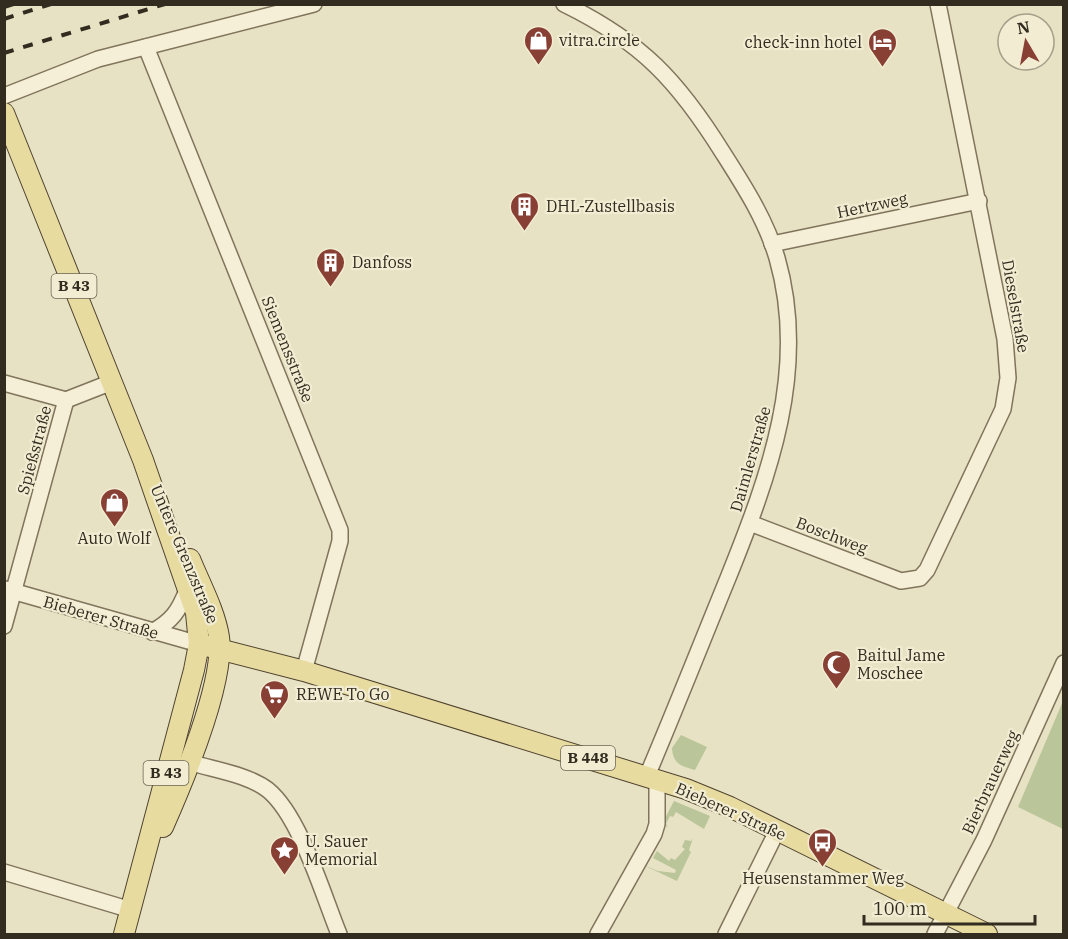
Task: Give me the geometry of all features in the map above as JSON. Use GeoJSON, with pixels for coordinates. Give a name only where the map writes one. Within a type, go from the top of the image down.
{"type":"FeatureCollection","features":[{"type":"Feature","properties":{"kind":"main road","name":"Untere Grenzstraße"},"geometry":{"type":"LineString","coordinates":[[4,113],[144,460],[181,539],[210,610],[218,633],[219,650]]}},
{"type":"Feature","properties":{"kind":"main road","name":"Untere Grenzstraße"},"geometry":{"type":"LineString","coordinates":[[144,460],[196,613],[199,644]]}},
{"type":"Feature","properties":{"kind":"main road","name":"B 448"},"geometry":{"type":"LineString","coordinates":[[199,644],[219,650]]}},
{"type":"Feature","properties":{"kind":"main road","name":"B 43"},"geometry":{"type":"LineString","coordinates":[[124,934],[141,876],[199,644]]}},
{"type":"Feature","properties":{"kind":"main road","name":"Bieberer Straße"},"geometry":{"type":"LineString","coordinates":[[219,650],[304,671],[652,777],[709,798],[987,934]]}},
{"type":"Feature","properties":{"kind":"main road","name":"B 43"},"geometry":{"type":"LineString","coordinates":[[141,876],[189,762],[218,668],[219,650]]}},
{"type":"Feature","properties":{"kind":"street"},"geometry":{"type":"LineString","coordinates":[[4,96],[90,62],[314,4]]}},
{"type":"Feature","properties":{"kind":"street","name":"Daimlerstraße"},"geometry":{"type":"LineString","coordinates":[[564,4],[616,32],[656,65],[696,110],[747,192],[772,244],[785,299],[788,336],[787,375],[776,445],[750,523],[652,777],[654,834],[598,934]]}},
{"type":"Feature","properties":{"kind":"street","name":"Dieselstraße"},"geometry":{"type":"LineString","coordinates":[[901,580],[914,581],[927,570],[998,421],[1006,397],[1008,368],[1005,339],[979,201],[938,4]]}},
{"type":"Feature","properties":{"kind":"street","name":"Siemensstraße"},"geometry":{"type":"LineString","coordinates":[[146,47],[340,530],[340,541],[304,671]]}},
{"type":"Feature","properties":{"kind":"street","name":"Hertzweg"},"geometry":{"type":"LineString","coordinates":[[772,244],[979,201]]}},
{"type":"Feature","properties":{"kind":"street","name":"Spießstraße"},"geometry":{"type":"LineString","coordinates":[[4,626],[9,590],[66,400],[112,382]]}},
{"type":"Feature","properties":{"kind":"street"},"geometry":{"type":"LineString","coordinates":[[4,383],[66,400]]}},
{"type":"Feature","properties":{"kind":"street","name":"Boschweg"},"geometry":{"type":"LineString","coordinates":[[750,523],[901,580]]}},
{"type":"Feature","properties":{"kind":"street","name":"Bieberer Straße"},"geometry":{"type":"LineString","coordinates":[[9,590],[199,644]]}},
{"type":"Feature","properties":{"kind":"street"},"geometry":{"type":"LineString","coordinates":[[152,632],[177,615],[188,590]]}},
{"type":"Feature","properties":{"kind":"street","name":"Bierbrauerweg"},"geometry":{"type":"LineString","coordinates":[[935,934],[984,840],[1064,663]]}},
{"type":"Feature","properties":{"kind":"street"},"geometry":{"type":"LineString","coordinates":[[189,762],[256,783],[279,801],[295,826],[339,934]]}},
{"type":"Feature","properties":{"kind":"street"},"geometry":{"type":"LineString","coordinates":[[726,934],[777,831]]}},
{"type":"Feature","properties":{"kind":"street"},"geometry":{"type":"LineString","coordinates":[[4,872],[131,910]]}},
{"type":"Feature","properties":{"kind":"green space"},"geometry":{"type":"Polygon","coordinates":[[[1063,701],[1064,829],[1018,807],[1063,701]]]}},
{"type":"Feature","properties":{"kind":"green space"},"geometry":{"type":"Polygon","coordinates":[[[681,735],[707,747],[695,770],[682,766],[674,758],[672,748],[681,735]]]}},
{"type":"Feature","properties":{"kind":"green space"},"geometry":{"type":"Polygon","coordinates":[[[674,801],[710,816],[704,829],[676,812],[673,817],[670,816],[666,824],[668,827],[662,824],[674,801]]]}},
{"type":"Feature","properties":{"kind":"green space"},"geometry":{"type":"Polygon","coordinates":[[[693,838],[689,850],[691,852],[677,881],[641,864],[658,871],[675,873],[676,870],[653,858],[657,851],[669,861],[671,858],[675,860],[685,849],[682,847],[685,840],[691,841],[693,838]]]}},
{"type":"Feature","properties":{"kind":"railway"},"geometry":{"type":"LineString","coordinates":[[4,7],[14,4]]}},
{"type":"Feature","properties":{"kind":"railway"},"geometry":{"type":"LineString","coordinates":[[4,19],[51,4]]}},
{"type":"Feature","properties":{"kind":"railway"},"geometry":{"type":"LineString","coordinates":[[4,53],[165,4]]}},
{"type":"Feature","properties":{"kind":"place","name":"vitra.circle"},"geometry":{"type":"Point","coordinates":[538,66]}},
{"type":"Feature","properties":{"kind":"place","name":"check-inn hotel"},"geometry":{"type":"Point","coordinates":[883,68]}},
{"type":"Feature","properties":{"kind":"place","name":"DHL-Zustellbasis"},"geometry":{"type":"Point","coordinates":[525,232]}},
{"type":"Feature","properties":{"kind":"place","name":"Danfoss"},"geometry":{"type":"Point","coordinates":[331,288]}},
{"type":"Feature","properties":{"kind":"place","name":"Auto Wolf"},"geometry":{"type":"Point","coordinates":[114,528]}},
{"type":"Feature","properties":{"kind":"place","name":"Baitul Jame Moschee"},"geometry":{"type":"Point","coordinates":[836,690]}},
{"type":"Feature","properties":{"kind":"place","name":"REWE To Go"},"geometry":{"type":"Point","coordinates":[275,720]}},
{"type":"Feature","properties":{"kind":"place","name":"Heusenstammer Weg"},"geometry":{"type":"Point","coordinates":[823,868]}},
{"type":"Feature","properties":{"kind":"place","name":"U. Sauer Memorial"},"geometry":{"type":"Point","coordinates":[284,876]}}]}
